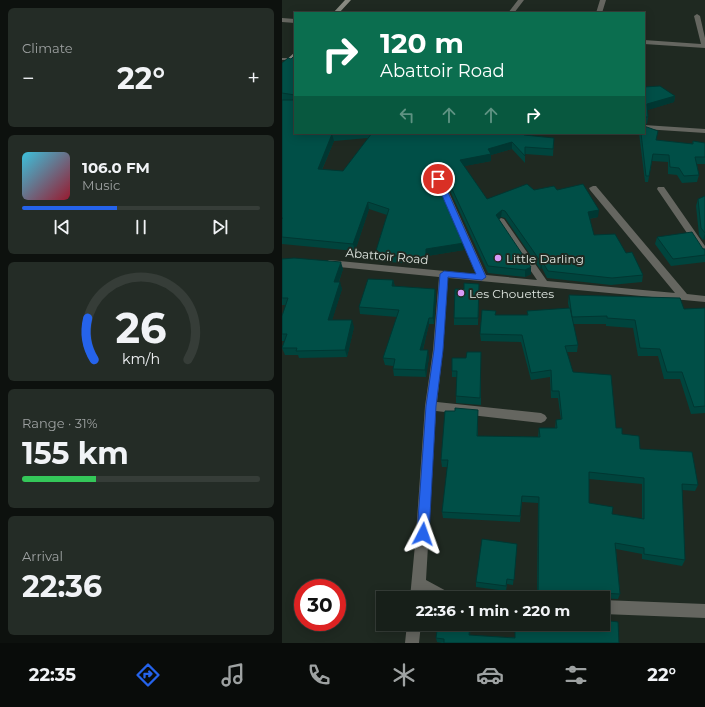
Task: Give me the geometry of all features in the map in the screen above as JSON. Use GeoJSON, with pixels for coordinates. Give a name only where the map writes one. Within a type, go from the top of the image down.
{"type":"FeatureCollection","features":[{"type":"Feature","properties":{"kind":"main road"},"geometry":{"type":"LineString","coordinates":[[337,12],[348,0]]}},
{"type":"Feature","properties":{"kind":"main road"},"geometry":{"type":"LineString","coordinates":[[282,67],[294,55]]}},
{"type":"Feature","properties":{"kind":"street"},"geometry":{"type":"LineString","coordinates":[[512,12],[521,0]]}},
{"type":"Feature","properties":{"kind":"street"},"geometry":{"type":"LineString","coordinates":[[599,12],[603,0]]}},
{"type":"Feature","properties":{"kind":"street"},"geometry":{"type":"LineString","coordinates":[[645,42],[705,46],[697,16]]}},
{"type":"Feature","properties":{"kind":"street"},"geometry":{"type":"LineString","coordinates":[[282,20],[294,21]]}},
{"type":"Feature","properties":{"kind":"street"},"geometry":{"type":"LineString","coordinates":[[645,127],[705,131]]}},
{"type":"Feature","properties":{"kind":"street"},"geometry":{"type":"LineString","coordinates":[[438,179],[482,277]]}},
{"type":"Feature","properties":{"kind":"street"},"geometry":{"type":"LineString","coordinates":[[593,188],[684,297]]}},
{"type":"Feature","properties":{"kind":"street"},"geometry":{"type":"LineString","coordinates":[[661,189],[705,253]]}},
{"type":"Feature","properties":{"kind":"street"},"geometry":{"type":"LineString","coordinates":[[501,221],[544,284]]}},
{"type":"Feature","properties":{"kind":"street","name":"Abattoir Road"},"geometry":{"type":"LineString","coordinates":[[321,262],[705,299]]}},
{"type":"Feature","properties":{"kind":"street"},"geometry":{"type":"LineString","coordinates":[[418,591],[431,406],[438,350],[444,274]]}},
{"type":"Feature","properties":{"kind":"street"},"geometry":{"type":"LineString","coordinates":[[431,406],[541,418]]}},
{"type":"Feature","properties":{"kind":"street"},"geometry":{"type":"LineString","coordinates":[[418,584],[432,591]]}},
{"type":"Feature","properties":{"kind":"street"},"geometry":{"type":"LineString","coordinates":[[610,607],[705,611]]}},
{"type":"Feature","properties":{"kind":"street"},"geometry":{"type":"LineString","coordinates":[[412,643],[413,631]]}},
{"type":"Feature","properties":{"kind":"lane"},"geometry":{"type":"LineString","coordinates":[[282,59],[290,60]]}},
{"type":"Feature","properties":{"kind":"building"},"geometry":{"type":"Polygon","coordinates":[[[294,56],[294,95],[282,93],[282,63],[288,58],[291,59],[294,56]]]}},
{"type":"Feature","properties":{"kind":"building"},"geometry":{"type":"Polygon","coordinates":[[[660,86],[675,96],[647,104],[648,117],[645,117],[645,87],[660,86]]]}},
{"type":"Feature","properties":{"kind":"building"},"geometry":{"type":"Polygon","coordinates":[[[294,98],[294,134],[332,134],[318,169],[343,171],[371,134],[524,134],[554,138],[553,149],[525,147],[525,156],[512,142],[488,149],[491,154],[460,160],[487,199],[527,184],[534,190],[554,186],[557,190],[583,184],[599,210],[588,212],[594,235],[615,234],[626,253],[632,252],[643,275],[612,278],[548,271],[505,211],[502,210],[496,215],[531,267],[525,270],[488,266],[444,172],[438,169],[434,170],[433,173],[464,243],[426,249],[426,258],[375,254],[389,209],[368,202],[353,244],[282,237],[282,100],[293,100],[294,98]]]}},
{"type":"Feature","properties":{"kind":"building"},"geometry":{"type":"Polygon","coordinates":[[[645,126],[658,131],[656,140],[693,144],[693,141],[705,143],[705,157],[695,157],[699,175],[684,176],[679,168],[670,167],[669,155],[653,154],[649,176],[646,176],[641,134],[645,134],[645,126]]]}},
{"type":"Feature","properties":{"kind":"building"},"geometry":{"type":"Polygon","coordinates":[[[705,196],[705,233],[701,228],[698,199],[705,196]]]}},
{"type":"Feature","properties":{"kind":"building"},"geometry":{"type":"Polygon","coordinates":[[[692,232],[703,249],[705,249],[705,255],[673,259],[657,237],[692,232]]]}},
{"type":"Feature","properties":{"kind":"building"},"geometry":{"type":"Polygon","coordinates":[[[294,258],[341,262],[334,282],[340,282],[328,320],[352,320],[345,350],[296,351],[297,348],[282,348],[287,334],[282,334],[282,316],[288,298],[282,298],[282,259],[294,258]]]}},
{"type":"Feature","properties":{"kind":"building"},"geometry":{"type":"Polygon","coordinates":[[[368,279],[393,280],[392,286],[435,289],[433,318],[429,318],[420,350],[428,350],[425,370],[393,369],[395,359],[383,358],[399,310],[359,307],[368,279]]]}},
{"type":"Feature","properties":{"kind":"building"},"geometry":{"type":"Polygon","coordinates":[[[464,283],[479,284],[478,318],[454,318],[455,289],[464,289],[464,283]]]}},
{"type":"Feature","properties":{"kind":"building"},"geometry":{"type":"Polygon","coordinates":[[[569,295],[680,298],[684,309],[705,308],[705,406],[694,407],[682,372],[667,372],[660,349],[640,348],[635,320],[607,318],[607,316],[572,317],[569,295]]]}},
{"type":"Feature","properties":{"kind":"building"},"geometry":{"type":"Polygon","coordinates":[[[570,308],[578,345],[565,346],[573,372],[611,375],[616,428],[622,428],[622,434],[639,436],[640,449],[692,452],[698,485],[682,484],[685,560],[644,554],[644,548],[615,543],[620,594],[610,594],[610,591],[538,591],[539,497],[522,496],[520,516],[442,512],[448,460],[441,460],[445,411],[455,411],[455,408],[478,410],[477,436],[540,437],[539,428],[557,428],[556,420],[562,419],[559,391],[552,391],[551,370],[531,373],[522,335],[480,334],[482,310],[496,311],[495,315],[528,315],[527,311],[570,308]],[[589,472],[589,503],[613,507],[612,514],[644,519],[644,478],[589,472]]]}},
{"type":"Feature","properties":{"kind":"building"},"geometry":{"type":"Polygon","coordinates":[[[467,352],[481,352],[480,398],[456,396],[457,371],[452,371],[452,358],[466,358],[467,352]]]}},
{"type":"Feature","properties":{"kind":"building"},"geometry":{"type":"Polygon","coordinates":[[[482,539],[517,544],[514,580],[507,579],[506,586],[476,582],[482,539]]]}},
{"type":"Feature","properties":{"kind":"building"},"geometry":{"type":"Polygon","coordinates":[[[610,621],[618,622],[619,643],[444,643],[444,639],[436,638],[437,631],[469,631],[469,635],[515,638],[515,631],[610,631],[610,621]]]}},
{"type":"Feature","properties":{"kind":"place","name":"Little Darling"},"geometry":{"type":"Point","coordinates":[498,258]}},
{"type":"Feature","properties":{"kind":"place","name":"Les Chouettes"},"geometry":{"type":"Point","coordinates":[461,293]}},
{"type":"Feature","properties":{"kind":"route"},"geometry":{"type":"LineString","coordinates":[[423,534],[431,406],[438,350],[444,274],[482,277],[438,179]]}}]}
